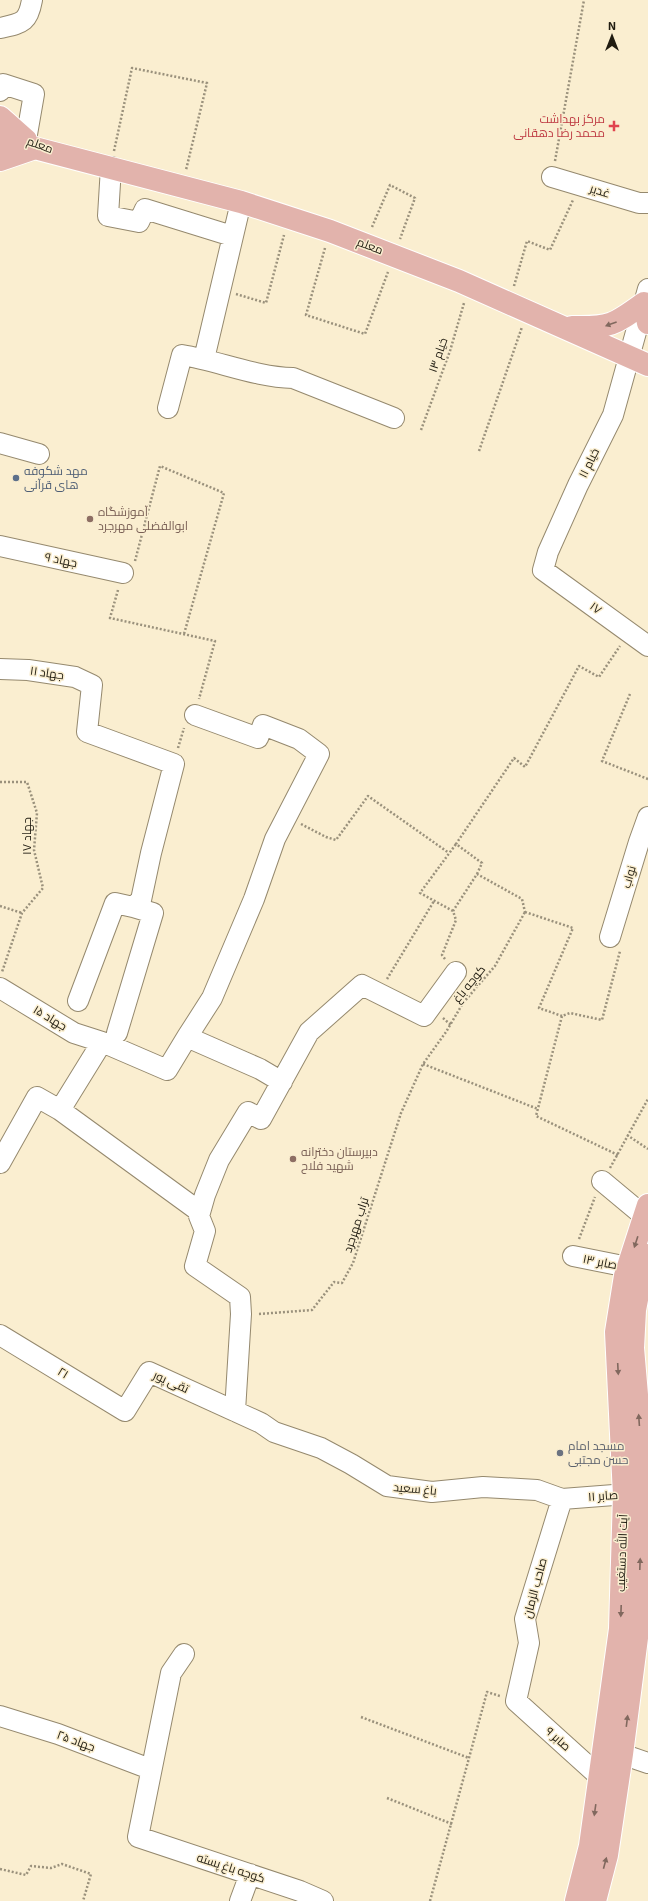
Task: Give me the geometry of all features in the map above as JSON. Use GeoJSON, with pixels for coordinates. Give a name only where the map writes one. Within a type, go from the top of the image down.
{"type":"FeatureCollection","features":[{"type":"Feature","properties":{"kind":"main road"},"geometry":{"type":"LineString","coordinates":[[0,117],[31,144],[0,160]]}},
{"type":"Feature","properties":{"kind":"main road","name":"معلم"},"geometry":{"type":"LineString","coordinates":[[0,130],[31,144],[80,159],[240,202],[330,231],[469,286],[648,365]]}},
{"type":"Feature","properties":{"kind":"main road","name":"معلم"},"geometry":{"type":"LineString","coordinates":[[0,139],[31,144]]}},
{"type":"Feature","properties":{"kind":"main road"},"geometry":{"type":"LineString","coordinates":[[561,326],[601,327],[616,323],[647,305]]}},
{"type":"Feature","properties":{"kind":"main road","name":"آیت الله دستغیب"},"geometry":{"type":"LineString","coordinates":[[637,1452],[616,1332],[628,1267],[646,1210]]}},
{"type":"Feature","properties":{"kind":"main road","name":"آیت الله دستغیب"},"geometry":{"type":"LineString","coordinates":[[595,1901],[607,1855],[613,1751],[638,1630],[641,1536],[634,1494],[637,1452],[633,1348],[635,1310],[643,1268],[648,1255]]}},
{"type":"Feature","properties":{"kind":"main road","name":"آیت الله دستغیب"},"geometry":{"type":"LineString","coordinates":[[576,1901],[590,1846],[600,1777],[613,1751]]}},
{"type":"Feature","properties":{"kind":"street"},"geometry":{"type":"LineString","coordinates":[[0,28],[21,22],[29,15],[32,0]]}},
{"type":"Feature","properties":{"kind":"street"},"geometry":{"type":"LineString","coordinates":[[0,91],[3,84],[34,94],[31,144]]}},
{"type":"Feature","properties":{"kind":"street"},"geometry":{"type":"LineString","coordinates":[[111,167],[108,216],[139,222],[145,209],[232,236]]}},
{"type":"Feature","properties":{"kind":"street","name":"غدیر"},"geometry":{"type":"LineString","coordinates":[[552,176],[639,203],[648,203]]}},
{"type":"Feature","properties":{"kind":"street"},"geometry":{"type":"LineString","coordinates":[[204,359],[240,202]]}},
{"type":"Feature","properties":{"kind":"street","name":"خیام ۱۱"},"geometry":{"type":"LineString","coordinates":[[543,570],[548,552],[613,415],[628,355],[647,305]]}},
{"type":"Feature","properties":{"kind":"street"},"geometry":{"type":"LineString","coordinates":[[168,408],[182,355],[204,359],[276,378],[293,378],[394,418]]}},
{"type":"Feature","properties":{"kind":"street"},"geometry":{"type":"LineString","coordinates":[[0,443],[38,454]]}},
{"type":"Feature","properties":{"kind":"street","name":"جهاد ۹"},"geometry":{"type":"LineString","coordinates":[[0,546],[123,573]]}},
{"type":"Feature","properties":{"kind":"street","name":"۱۷"},"geometry":{"type":"LineString","coordinates":[[543,570],[648,646]]}},
{"type":"Feature","properties":{"kind":"street","name":"جهاد ۱۱"},"geometry":{"type":"LineString","coordinates":[[0,669],[28,670],[75,677],[92,686],[88,732],[174,764]]}},
{"type":"Feature","properties":{"kind":"street"},"geometry":{"type":"LineString","coordinates":[[195,715],[258,738],[263,725],[299,738],[319,754],[275,839],[254,899],[212,998],[186,1037],[260,1069],[282,1082]]}},
{"type":"Feature","properties":{"kind":"street"},"geometry":{"type":"LineString","coordinates":[[133,907],[142,900],[151,853],[174,764]]}},
{"type":"Feature","properties":{"kind":"street","name":"نواب"},"geometry":{"type":"LineString","coordinates":[[610,937],[648,817]]}},
{"type":"Feature","properties":{"kind":"street"},"geometry":{"type":"LineString","coordinates":[[60,1110],[110,1037],[153,913],[115,903],[78,1001]]}},
{"type":"Feature","properties":{"kind":"street"},"geometry":{"type":"LineString","coordinates":[[235,1411],[241,1314],[240,1298],[195,1266],[205,1231],[199,1216],[204,1196],[219,1160],[248,1112],[261,1119],[309,1032],[362,985],[424,1016],[456,972]]}},
{"type":"Feature","properties":{"kind":"street","name":"جهاد ۱۵"},"geometry":{"type":"LineString","coordinates":[[0,988],[74,1033],[110,1037],[168,1070],[186,1037]]}},
{"type":"Feature","properties":{"kind":"street"},"geometry":{"type":"LineString","coordinates":[[0,1163],[37,1097],[60,1110],[200,1212]]}},
{"type":"Feature","properties":{"kind":"street"},"geometry":{"type":"LineString","coordinates":[[602,1182],[646,1210]]}},
{"type":"Feature","properties":{"kind":"street","name":"صابر ۱۳"},"geometry":{"type":"LineString","coordinates":[[573,1256],[628,1267]]}},
{"type":"Feature","properties":{"kind":"street","name":"۲۱"},"geometry":{"type":"LineString","coordinates":[[0,1335],[125,1411]]}},
{"type":"Feature","properties":{"kind":"street","name":"تقی پور"},"geometry":{"type":"LineString","coordinates":[[125,1411],[150,1372],[235,1411]]}},
{"type":"Feature","properties":{"kind":"street","name":"باغ سعید"},"geometry":{"type":"LineString","coordinates":[[235,1411],[261,1423],[274,1432],[321,1448],[387,1486],[432,1492],[483,1488],[537,1490],[562,1499]]}},
{"type":"Feature","properties":{"kind":"street","name":"صابر ۱۱"},"geometry":{"type":"LineString","coordinates":[[562,1499],[634,1494]]}},
{"type":"Feature","properties":{"kind":"street","name":"صاحب الزمان"},"geometry":{"type":"LineString","coordinates":[[516,1701],[529,1643],[525,1618],[562,1499]]}},
{"type":"Feature","properties":{"kind":"street"},"geometry":{"type":"LineString","coordinates":[[150,1769],[171,1673],[184,1654]]}},
{"type":"Feature","properties":{"kind":"street","name":"صابر ۹"},"geometry":{"type":"LineString","coordinates":[[516,1701],[600,1777]]}},
{"type":"Feature","properties":{"kind":"street","name":"جهاد ۲۵"},"geometry":{"type":"LineString","coordinates":[[0,1716],[58,1734],[150,1769]]}},
{"type":"Feature","properties":{"kind":"street"},"geometry":{"type":"LineString","coordinates":[[613,1751],[648,1763]]}},
{"type":"Feature","properties":{"kind":"street","name":"کوچه باغ پسته"},"geometry":{"type":"LineString","coordinates":[[150,1769],[138,1837],[300,1891],[323,1901]]}},
{"type":"Feature","properties":{"kind":"street"},"geometry":{"type":"LineString","coordinates":[[240,1901],[250,1874]]}},
{"type":"Feature","properties":{"kind":"path"},"geometry":{"type":"LineString","coordinates":[[111,167],[132,68],[207,83],[182,187]]}},
{"type":"Feature","properties":{"kind":"path"},"geometry":{"type":"LineString","coordinates":[[330,231],[306,316],[365,334],[415,198],[390,185],[365,244]]}},
{"type":"Feature","properties":{"kind":"path"},"geometry":{"type":"LineString","coordinates":[[220,290],[266,303],[289,217]]}},
{"type":"Feature","properties":{"kind":"path","name":"خیام ۱۳"},"geometry":{"type":"LineString","coordinates":[[422,430],[450,351],[469,286]]}},
{"type":"Feature","properties":{"kind":"path"},"geometry":{"type":"LineString","coordinates":[[479,451],[528,312]]}},
{"type":"Feature","properties":{"kind":"path"},"geometry":{"type":"LineString","coordinates":[[174,764],[184,729],[195,715],[215,641],[110,618],[123,573],[134,563],[160,466],[224,493],[184,634]]}},
{"type":"Feature","properties":{"kind":"path"},"geometry":{"type":"LineString","coordinates":[[473,993],[442,954],[456,920],[453,911],[420,893],[456,844],[514,758],[525,767],[579,666],[599,677],[629,632]]}},
{"type":"Feature","properties":{"kind":"path"},"geometry":{"type":"LineString","coordinates":[[630,694],[602,761],[648,779]]}},
{"type":"Feature","properties":{"kind":"path","name":"جهاد ۱۷"},"geometry":{"type":"LineString","coordinates":[[0,782],[27,782],[37,813],[34,850],[43,888],[22,913],[0,978]]}},
{"type":"Feature","properties":{"kind":"path"},"geometry":{"type":"LineString","coordinates":[[287,816],[326,838],[336,840],[368,796],[449,853]]}},
{"type":"Feature","properties":{"kind":"path"},"geometry":{"type":"LineString","coordinates":[[453,911],[477,874],[482,863],[456,844]]}},
{"type":"Feature","properties":{"kind":"path"},"geometry":{"type":"LineString","coordinates":[[477,874],[522,899],[525,912],[573,928],[539,1008],[562,1016],[570,1013],[602,1020],[622,944],[610,937]]}},
{"type":"Feature","properties":{"kind":"path"},"geometry":{"type":"LineString","coordinates":[[378,993],[434,901]]}},
{"type":"Feature","properties":{"kind":"path"},"geometry":{"type":"LineString","coordinates":[[0,906],[22,913]]}},
{"type":"Feature","properties":{"kind":"path","name":"کوچه باغ"},"geometry":{"type":"LineString","coordinates":[[423,1064],[446,1032],[463,1003],[473,993],[494,966],[525,912]]}},
{"type":"Feature","properties":{"kind":"path"},"geometry":{"type":"LineString","coordinates":[[562,1016],[536,1116],[618,1155]]}},
{"type":"Feature","properties":{"kind":"path"},"geometry":{"type":"LineString","coordinates":[[423,1064],[538,1109]]}},
{"type":"Feature","properties":{"kind":"path","name":"تراب مهرجرد"},"geometry":{"type":"LineString","coordinates":[[241,1314],[283,1313],[312,1310],[334,1282],[342,1284],[353,1263],[401,1113],[423,1064]]}},
{"type":"Feature","properties":{"kind":"path"},"geometry":{"type":"LineString","coordinates":[[627,1135],[648,1149]]}},
{"type":"Feature","properties":{"kind":"path"},"geometry":{"type":"LineString","coordinates":[[430,1901],[487,1692],[516,1701]]}},
{"type":"Feature","properties":{"kind":"path"},"geometry":{"type":"LineString","coordinates":[[361,1718],[469,1758]]}},
{"type":"Feature","properties":{"kind":"path"},"geometry":{"type":"LineString","coordinates":[[387,1798],[452,1824]]}},
{"type":"Feature","properties":{"kind":"path"},"geometry":{"type":"LineString","coordinates":[[0,1869],[26,1875],[31,1866],[51,1868],[62,1864],[91,1874],[83,1901]]}},
{"type":"Feature","properties":{"kind":"place","name":"مرکز بهداشت محمد رضا دهقانی"},"geometry":{"type":"Point","coordinates":[614,126]}},
{"type":"Feature","properties":{"kind":"place","name":"مهد شکوفه های قرآنی"},"geometry":{"type":"Point","coordinates":[16,478]}},
{"type":"Feature","properties":{"kind":"place","name":"آموزشگاه ابوالفضلی مهرجرد"},"geometry":{"type":"Point","coordinates":[90,519]}},
{"type":"Feature","properties":{"kind":"place","name":"دبیرستان دخترانه شهید فلاح"},"geometry":{"type":"Point","coordinates":[293,1159]}},
{"type":"Feature","properties":{"kind":"place","name":"مسجد امام حسن مجتبی"},"geometry":{"type":"Point","coordinates":[560,1453]}}]}
